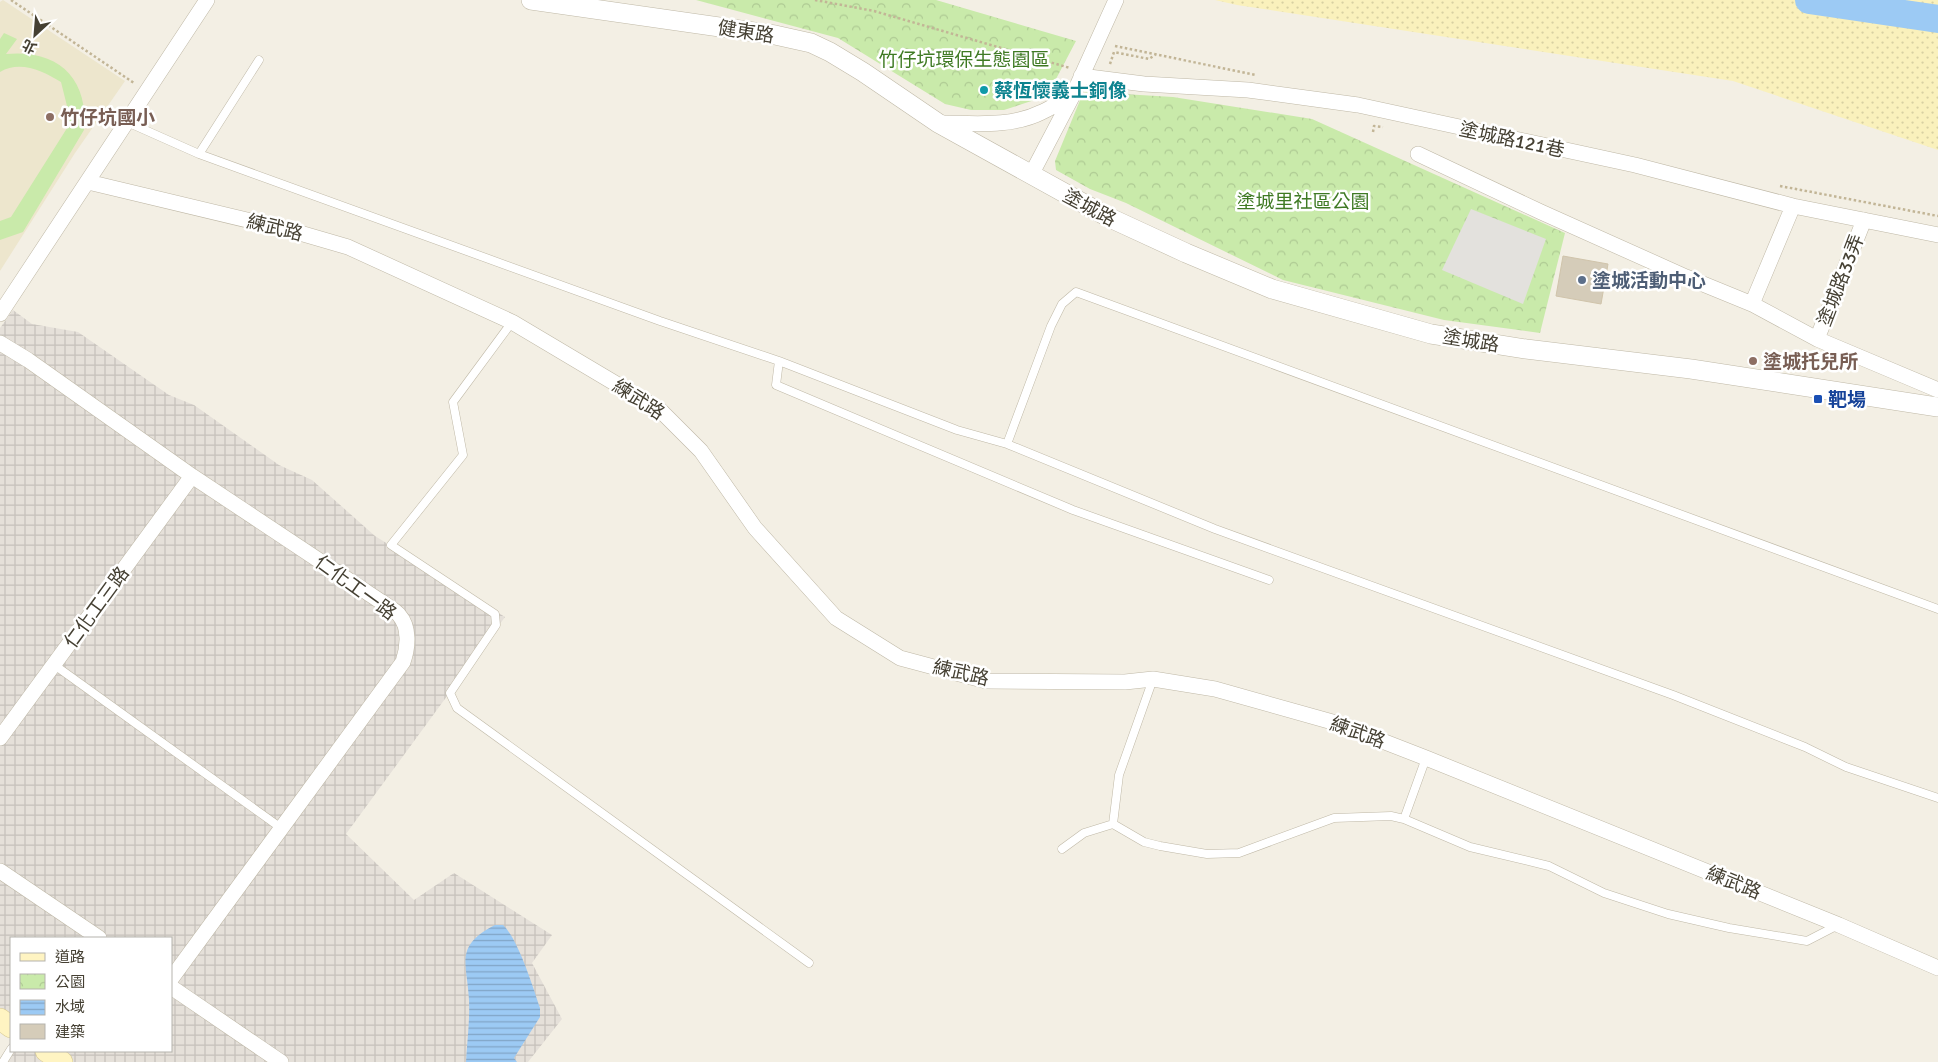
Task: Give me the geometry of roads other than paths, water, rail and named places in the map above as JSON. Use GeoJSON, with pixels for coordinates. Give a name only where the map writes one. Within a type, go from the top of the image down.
{"type":"FeatureCollection","features":[{"type":"Feature","properties":{"kind":"main road"},"geometry":{"type":"LineString","coordinates":[[47,1052],[62,1062]]}},
{"type":"Feature","properties":{"kind":"street"},"geometry":{"type":"LineString","coordinates":[[0,314],[207,0]]}},
{"type":"Feature","properties":{"kind":"street","name":"健東路"},"geometry":{"type":"LineString","coordinates":[[531,0],[775,35],[811,43],[864,72],[938,123],[1031,175]]}},
{"type":"Feature","properties":{"kind":"street"},"geometry":{"type":"LineString","coordinates":[[1031,175],[1073,94],[1116,0]]}},
{"type":"Feature","properties":{"kind":"street","name":"塗城路121巷"},"geometry":{"type":"LineString","coordinates":[[1083,72],[1144,84],[1248,90],[1358,105],[1635,165],[1793,206],[1938,235]]}},
{"type":"Feature","properties":{"kind":"street"},"geometry":{"type":"LineString","coordinates":[[938,123],[984,124],[1017,121],[1042,113],[1073,94]]}},
{"type":"Feature","properties":{"kind":"street"},"geometry":{"type":"LineString","coordinates":[[1418,154],[1540,212],[1686,277],[1752,304],[1817,339],[1938,390]]}},
{"type":"Feature","properties":{"kind":"street","name":"塗城路"},"geometry":{"type":"LineString","coordinates":[[1031,175],[1116,221],[1272,289],[1431,334],[1526,349],[1710,372],[1938,407]]}},
{"type":"Feature","properties":{"kind":"street","name":"練武路"},"geometry":{"type":"LineString","coordinates":[[88,182],[293,231],[348,247],[512,322],[660,410],[701,451],[755,528],[836,618],[900,658],[986,681],[1125,682],[1153,679],[1215,689],[1336,723],[1839,924],[1938,968]]}},
{"type":"Feature","properties":{"kind":"street"},"geometry":{"type":"LineString","coordinates":[[1752,304],[1793,206]]}},
{"type":"Feature","properties":{"kind":"street","name":"塗城路33弄"},"geometry":{"type":"LineString","coordinates":[[1817,339],[1864,220]]}},
{"type":"Feature","properties":{"kind":"street","name":"仁化工一路"},"geometry":{"type":"LineString","coordinates":[[0,343],[28,360],[192,476],[386,605],[400,616],[406,634],[407,648],[403,662],[172,978]]}},
{"type":"Feature","properties":{"kind":"street","name":"仁化工三路"},"geometry":{"type":"LineString","coordinates":[[0,738],[192,476]]}},
{"type":"Feature","properties":{"kind":"street"},"geometry":{"type":"LineString","coordinates":[[0,872],[98,937]]}},
{"type":"Feature","properties":{"kind":"street"},"geometry":{"type":"LineString","coordinates":[[172,988],[281,1062]]}},
{"type":"Feature","properties":{"kind":"lane"},"geometry":{"type":"LineString","coordinates":[[199,154],[258,60]]}},
{"type":"Feature","properties":{"kind":"lane"},"geometry":{"type":"LineString","coordinates":[[127,122],[199,154],[660,321],[779,361],[957,430],[1007,444],[1215,529],[1673,695],[1805,747],[1846,767],[1938,798]]}},
{"type":"Feature","properties":{"kind":"lane"},"geometry":{"type":"LineString","coordinates":[[1007,444],[1051,326],[1062,304],[1076,292],[1938,608]]}},
{"type":"Feature","properties":{"kind":"lane"},"geometry":{"type":"LineString","coordinates":[[512,322],[453,402],[463,456],[391,545],[494,614],[496,625],[450,693],[458,708],[808,964]]}},
{"type":"Feature","properties":{"kind":"lane"},"geometry":{"type":"LineString","coordinates":[[779,361],[776,385],[1074,510],[1269,580]]}},
{"type":"Feature","properties":{"kind":"lane"},"geometry":{"type":"LineString","coordinates":[[53,664],[281,828]]}},
{"type":"Feature","properties":{"kind":"lane"},"geometry":{"type":"LineString","coordinates":[[1112,824],[1119,775],[1153,679]]}},
{"type":"Feature","properties":{"kind":"lane"},"geometry":{"type":"LineString","coordinates":[[1404,819],[1426,758]]}},
{"type":"Feature","properties":{"kind":"lane"},"geometry":{"type":"LineString","coordinates":[[1062,849],[1084,833],[1112,824],[1144,842],[1160,846],[1206,854],[1239,853],[1334,818],[1391,816],[1404,819],[1470,847],[1549,866],[1604,893],[1668,914],[1729,928],[1807,941],[1839,924]]}},
{"type":"Feature","properties":{"kind":"lane"},"geometry":{"type":"LineString","coordinates":[[3,1062],[10,1051]]}},
{"type":"Feature","properties":{"kind":"water"},"geometry":{"type":"Polygon","coordinates":[[[495,925],[503,925],[514,941],[540,1008],[540,1017],[514,1058],[517,1062],[466,1062],[469,1000],[466,956],[473,940],[495,925]]]}},
{"type":"Feature","properties":{"kind":"waterway"},"geometry":{"type":"LineString","coordinates":[[1809,0],[1938,19]]}},
{"type":"Feature","properties":{"kind":"place","name":"蔡恆懷義士銅像"},"geometry":{"type":"Point","coordinates":[984,90]}},
{"type":"Feature","properties":{"kind":"place","name":"竹仔坑國小"},"geometry":{"type":"Point","coordinates":[50,117]}},
{"type":"Feature","properties":{"kind":"place","name":"塗城活動中心"},"geometry":{"type":"Point","coordinates":[1582,280]}},
{"type":"Feature","properties":{"kind":"place","name":"塗城托兒所"},"geometry":{"type":"Point","coordinates":[1753,361]}},
{"type":"Feature","properties":{"kind":"place","name":"靶場"},"geometry":{"type":"Point","coordinates":[1818,399]}},
{"type":"Feature","properties":{"kind":"park label","name":"竹仔坑環保生態園區"},"geometry":{"type":"Point","coordinates":[964,59]}},
{"type":"Feature","properties":{"kind":"park label","name":"塗城里社區公園"},"geometry":{"type":"Point","coordinates":[1303,201]}}]}
